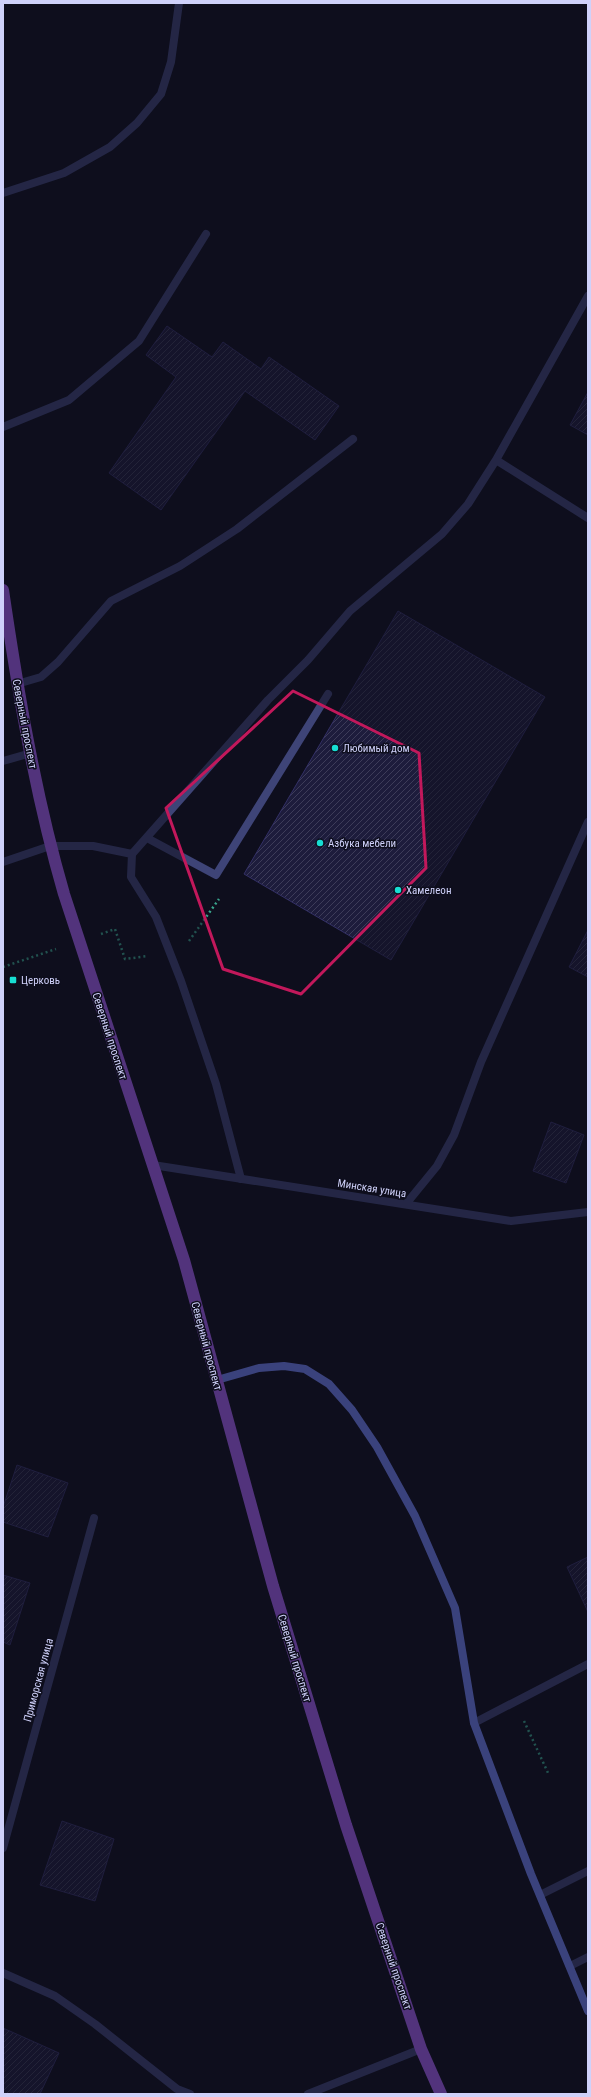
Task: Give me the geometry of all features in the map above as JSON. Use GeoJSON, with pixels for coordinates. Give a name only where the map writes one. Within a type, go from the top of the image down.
{"type":"FeatureCollection","features":[{"type":"Feature","properties":{"kind":"main road","name":"Северный проспект"},"geometry":{"type":"LineString","coordinates":[[3,590],[17,684],[50,846],[79,941],[184,1260],[273,1586],[346,1825],[422,2049],[441,2094]]}},
{"type":"Feature","properties":{"kind":"street"},"geometry":{"type":"LineString","coordinates":[[3,193],[64,173],[110,147],[137,123],[161,94],[171,62],[179,3]]}},
{"type":"Feature","properties":{"kind":"street"},"geometry":{"type":"LineString","coordinates":[[3,427],[69,400],[139,341],[206,234]]}},
{"type":"Feature","properties":{"kind":"street"},"geometry":{"type":"LineString","coordinates":[[241,1179],[216,1084],[170,953],[156,917],[131,877],[132,854],[268,700],[308,660],[350,611],[442,534],[468,504],[496,460],[588,296]]}},
{"type":"Feature","properties":{"kind":"street"},"geometry":{"type":"LineString","coordinates":[[17,684],[41,677],[58,662],[111,601],[180,566],[237,529],[353,439]]}},
{"type":"Feature","properties":{"kind":"street"},"geometry":{"type":"LineString","coordinates":[[496,460],[588,518]]}},
{"type":"Feature","properties":{"kind":"street"},"geometry":{"type":"LineString","coordinates":[[147,838],[216,874],[328,694]]}},
{"type":"Feature","properties":{"kind":"street"},"geometry":{"type":"LineString","coordinates":[[3,761],[31,752]]}},
{"type":"Feature","properties":{"kind":"street"},"geometry":{"type":"LineString","coordinates":[[406,1204],[437,1166],[454,1135],[480,1062],[588,822]]}},
{"type":"Feature","properties":{"kind":"street"},"geometry":{"type":"LineString","coordinates":[[3,862],[50,846],[92,846],[132,854]]}},
{"type":"Feature","properties":{"kind":"street","name":"Минская улица"},"geometry":{"type":"LineString","coordinates":[[153,1165],[511,1221],[588,1212]]}},
{"type":"Feature","properties":{"kind":"street"},"geometry":{"type":"LineString","coordinates":[[217,1380],[259,1368],[284,1366],[305,1369],[329,1384],[352,1410],[377,1447],[415,1516],[455,1608],[474,1723],[540,1895],[588,2011]]}},
{"type":"Feature","properties":{"kind":"street","name":"Приморская улица"},"geometry":{"type":"LineString","coordinates":[[3,1848],[94,1518]]}},
{"type":"Feature","properties":{"kind":"street"},"geometry":{"type":"LineString","coordinates":[[474,1723],[588,1664]]}},
{"type":"Feature","properties":{"kind":"street"},"geometry":{"type":"LineString","coordinates":[[540,1895],[588,1871]]}},
{"type":"Feature","properties":{"kind":"street"},"geometry":{"type":"LineString","coordinates":[[570,1966],[588,1957]]}},
{"type":"Feature","properties":{"kind":"street"},"geometry":{"type":"LineString","coordinates":[[3,1973],[55,1996],[95,2024],[177,2089],[190,2094]]}},
{"type":"Feature","properties":{"kind":"street"},"geometry":{"type":"LineString","coordinates":[[308,2094],[422,2049]]}},
{"type":"Feature","properties":{"kind":"path"},"geometry":{"type":"LineString","coordinates":[[3,967],[115,929],[125,959],[182,951],[219,899]]}},
{"type":"Feature","properties":{"kind":"path"},"geometry":{"type":"LineString","coordinates":[[515,1702],[548,1775]]}},
{"type":"Feature","properties":{"kind":"highlighted area"},"geometry":{"type":"Polygon","coordinates":[[[293,691],[419,753],[426,868],[301,994],[223,969],[166,808],[293,691]]]}},
{"type":"Feature","properties":{"kind":"building"},"geometry":{"type":"Polygon","coordinates":[[[167,326],[212,357],[223,342],[261,369],[269,357],[339,406],[315,440],[245,391],[161,510],[109,473],[176,377],[146,355],[167,326]]]}},
{"type":"Feature","properties":{"kind":"building"},"geometry":{"type":"Polygon","coordinates":[[[588,392],[588,435],[570,425],[588,392]]]}},
{"type":"Feature","properties":{"kind":"building"},"geometry":{"type":"Polygon","coordinates":[[[398,611],[545,697],[391,960],[244,874],[398,611]]]}},
{"type":"Feature","properties":{"kind":"building"},"geometry":{"type":"Polygon","coordinates":[[[588,930],[588,977],[569,967],[588,930]]]}},
{"type":"Feature","properties":{"kind":"building"},"geometry":{"type":"Polygon","coordinates":[[[551,1122],[584,1135],[566,1183],[533,1171],[551,1122]]]}},
{"type":"Feature","properties":{"kind":"building"},"geometry":{"type":"Polygon","coordinates":[[[17,1465],[68,1483],[48,1537],[3,1522],[3,1507],[17,1465]]]}},
{"type":"Feature","properties":{"kind":"building"},"geometry":{"type":"Polygon","coordinates":[[[588,1557],[588,1612],[567,1567],[588,1557]]]}},
{"type":"Feature","properties":{"kind":"building"},"geometry":{"type":"Polygon","coordinates":[[[3,1575],[30,1583],[10,1645],[3,1642],[3,1575]]]}},
{"type":"Feature","properties":{"kind":"building"},"geometry":{"type":"Polygon","coordinates":[[[62,1821],[114,1839],[95,1901],[40,1885],[62,1821]]]}},
{"type":"Feature","properties":{"kind":"building"},"geometry":{"type":"Polygon","coordinates":[[[3,2028],[59,2053],[40,2094],[3,2094],[3,2028]]]}},
{"type":"Feature","properties":{"kind":"place","name":"Любимый дом"},"geometry":{"type":"Point","coordinates":[335,748]}},
{"type":"Feature","properties":{"kind":"place","name":"Азбука мебели"},"geometry":{"type":"Point","coordinates":[320,843]}},
{"type":"Feature","properties":{"kind":"place","name":"Хамелеон"},"geometry":{"type":"Point","coordinates":[398,890]}},
{"type":"Feature","properties":{"kind":"place","name":"Церковь"},"geometry":{"type":"Point","coordinates":[13,980]}}]}
